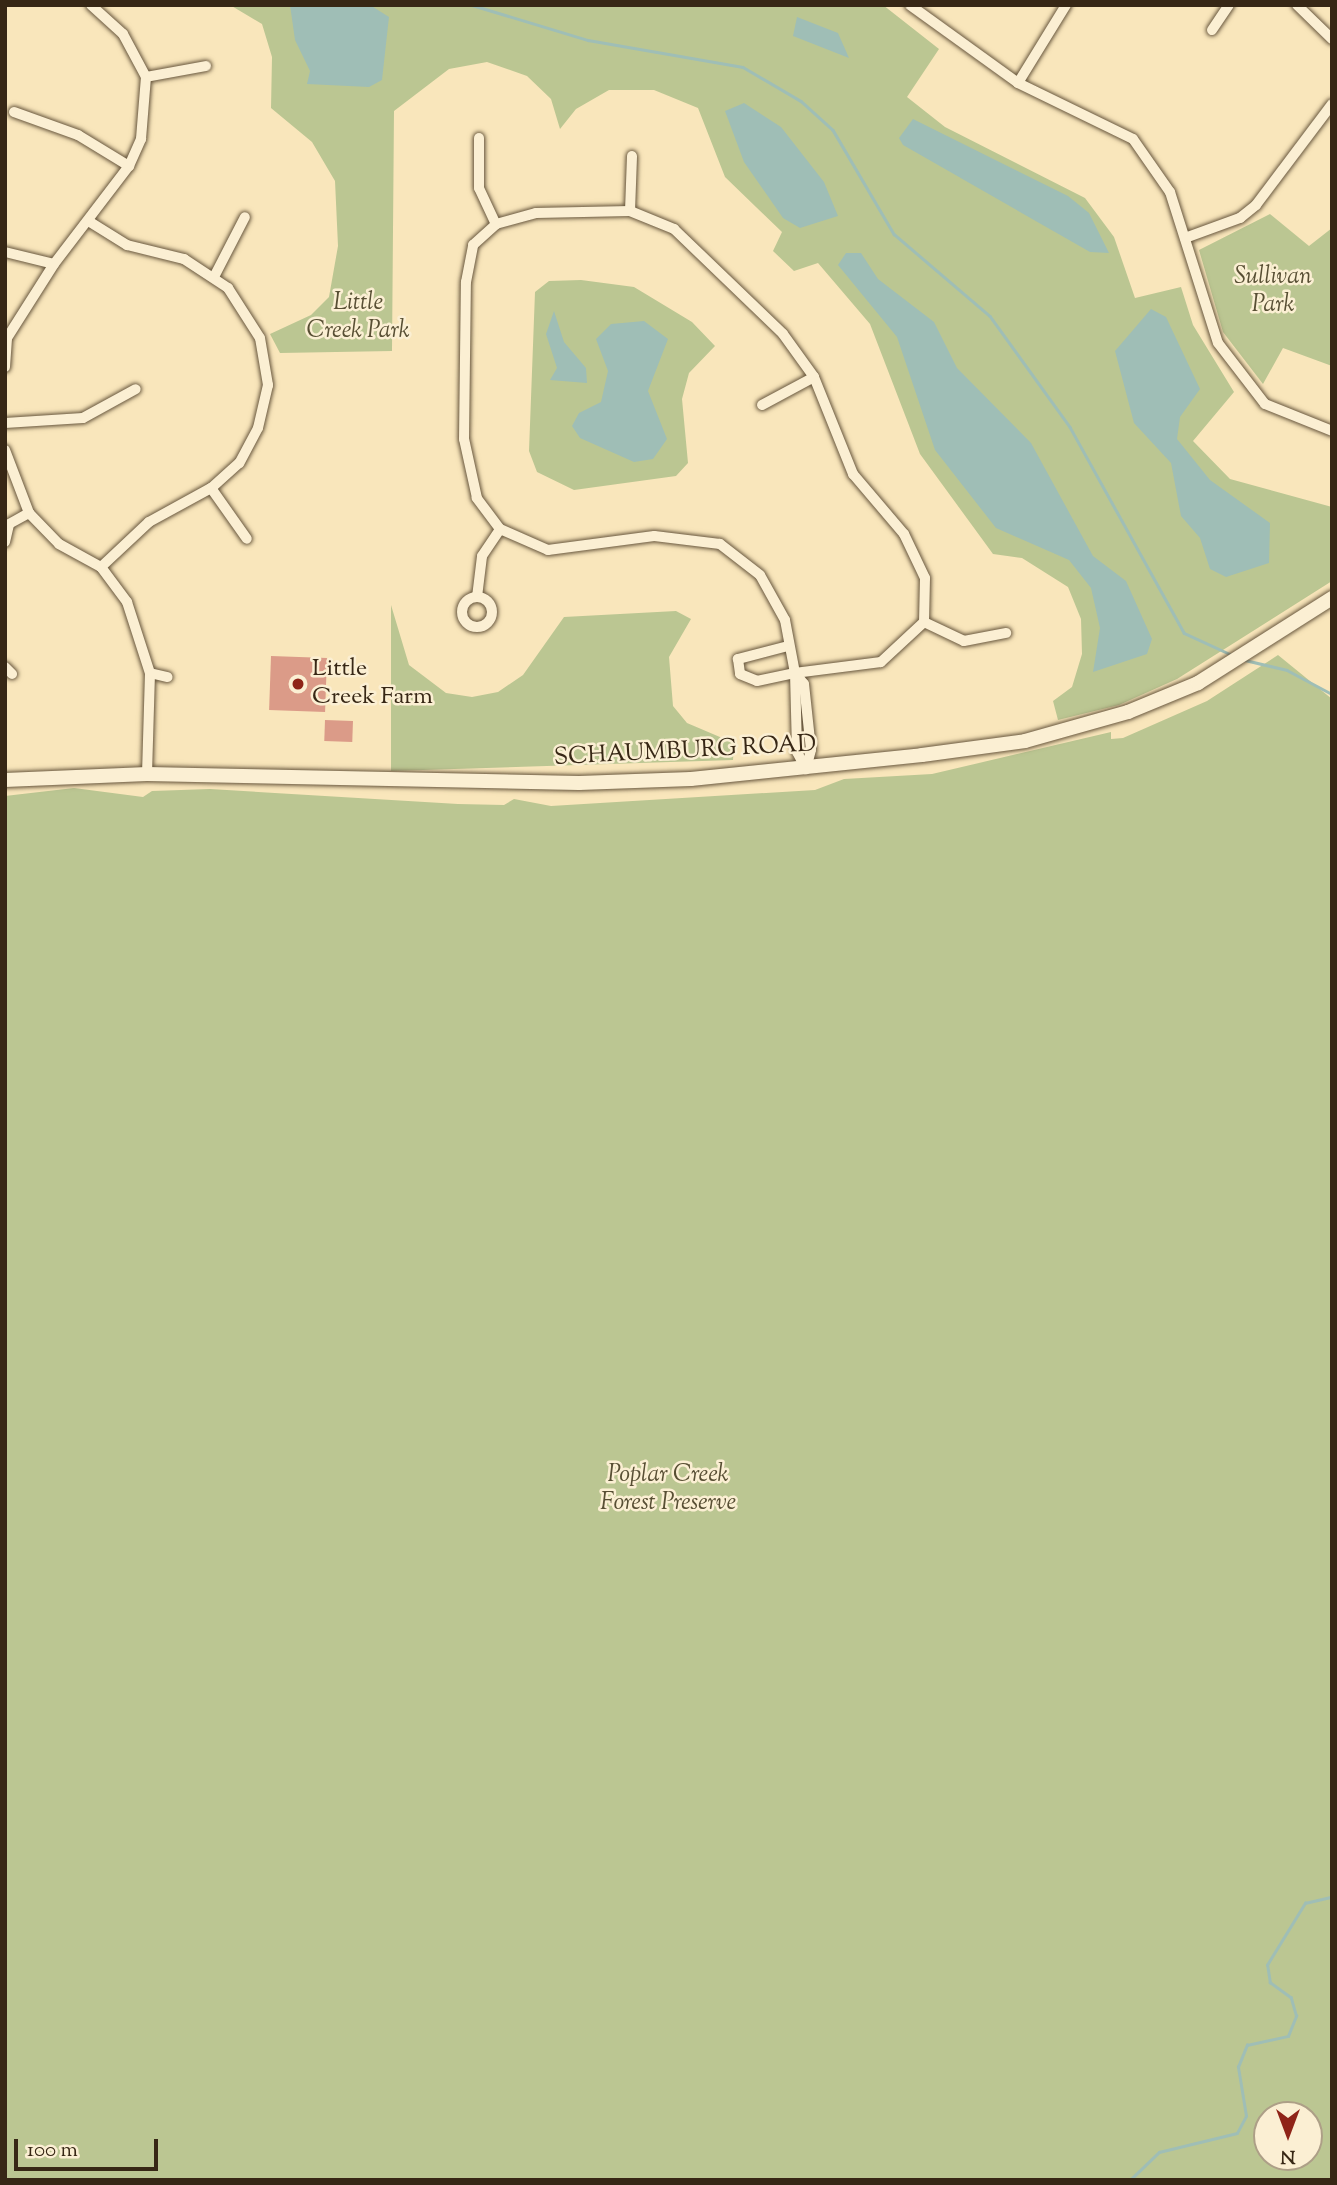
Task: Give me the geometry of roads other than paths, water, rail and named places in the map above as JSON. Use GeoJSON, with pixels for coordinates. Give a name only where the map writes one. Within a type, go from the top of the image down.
{"type":"FeatureCollection","features":[{"type":"Feature","properties":{"kind":"main road","name":"SCHAUMBURG ROAD"},"geometry":{"type":"LineString","coordinates":[[5,780],[147,774],[579,783],[806,769],[1026,741],[1128,712],[1240,658],[1332,598]]}},
{"type":"Feature","properties":{"kind":"street"},"geometry":{"type":"LineString","coordinates":[[5,367],[7,338],[54,264],[90,222],[129,166],[145,124],[146,77],[123,34],[91,5]]}},
{"type":"Feature","properties":{"kind":"street"},"geometry":{"type":"LineString","coordinates":[[910,5],[1018,83],[1133,139],[1162,175],[1185,238],[1211,329],[1254,392],[1287,418],[1332,431]]}},
{"type":"Feature","properties":{"kind":"street"},"geometry":{"type":"LineString","coordinates":[[1018,83],[1066,5]]}},
{"type":"Feature","properties":{"kind":"street"},"geometry":{"type":"LineString","coordinates":[[1212,30],[1228,5]]}},
{"type":"Feature","properties":{"kind":"street"},"geometry":{"type":"LineString","coordinates":[[1297,5],[1332,39]]}},
{"type":"Feature","properties":{"kind":"street"},"geometry":{"type":"LineString","coordinates":[[146,77],[206,66]]}},
{"type":"Feature","properties":{"kind":"street"},"geometry":{"type":"LineString","coordinates":[[1185,238],[1240,218],[1256,205],[1332,104]]}},
{"type":"Feature","properties":{"kind":"street"},"geometry":{"type":"LineString","coordinates":[[14,112],[78,135],[129,166]]}},
{"type":"Feature","properties":{"kind":"street"},"geometry":{"type":"LineString","coordinates":[[479,138],[479,188],[496,224]]}},
{"type":"Feature","properties":{"kind":"street"},"geometry":{"type":"LineString","coordinates":[[630,211],[632,156]]}},
{"type":"Feature","properties":{"kind":"street"},"geometry":{"type":"LineString","coordinates":[[788,646],[738,659],[740,674],[757,681],[794,673],[881,662],[924,622],[925,578],[904,534],[853,474],[814,377],[783,334],[674,229],[630,211],[536,213],[496,224],[473,245],[466,282],[464,439],[477,498],[500,529],[548,550],[654,536],[720,544],[760,575],[785,620],[794,673],[797,751],[806,769]]}},
{"type":"Feature","properties":{"kind":"street"},"geometry":{"type":"LineString","coordinates":[[215,275],[245,218]]}},
{"type":"Feature","properties":{"kind":"street"},"geometry":{"type":"LineString","coordinates":[[90,222],[127,245],[184,259],[215,275],[249,312],[268,385],[247,450],[211,488],[149,522],[101,566]]}},
{"type":"Feature","properties":{"kind":"street"},"geometry":{"type":"LineString","coordinates":[[5,252],[54,264]]}},
{"type":"Feature","properties":{"kind":"street"},"geometry":{"type":"LineString","coordinates":[[762,405],[814,377]]}},
{"type":"Feature","properties":{"kind":"street"},"geometry":{"type":"LineString","coordinates":[[5,423],[83,418],[136,389]]}},
{"type":"Feature","properties":{"kind":"street"},"geometry":{"type":"LineString","coordinates":[[5,450],[29,513],[59,544],[101,566],[127,602],[150,673],[147,774]]}},
{"type":"Feature","properties":{"kind":"street"},"geometry":{"type":"LineString","coordinates":[[211,488],[247,539]]}},
{"type":"Feature","properties":{"kind":"street"},"geometry":{"type":"LineString","coordinates":[[5,542],[9,524],[29,513]]}},
{"type":"Feature","properties":{"kind":"street"},"geometry":{"type":"LineString","coordinates":[[477,597],[482,556],[500,529]]}},
{"type":"Feature","properties":{"kind":"street"},"geometry":{"type":"LineString","coordinates":[[924,622],[964,641],[1006,633]]}},
{"type":"Feature","properties":{"kind":"street"},"geometry":{"type":"LineString","coordinates":[[150,673],[168,677]]}},
{"type":"Feature","properties":{"kind":"water"},"geometry":{"type":"Polygon","coordinates":[[[290,5],[370,5],[389,17],[382,80],[369,87],[307,84],[310,71],[295,40],[290,5]]]}},
{"type":"Feature","properties":{"kind":"water"},"geometry":{"type":"Polygon","coordinates":[[[797,17],[838,33],[849,58],[793,36],[797,17]]]}},
{"type":"Feature","properties":{"kind":"water"},"geometry":{"type":"Polygon","coordinates":[[[744,103],[781,127],[824,182],[838,216],[800,228],[783,218],[744,162],[725,111],[744,103]]]}},
{"type":"Feature","properties":{"kind":"water"},"geometry":{"type":"Polygon","coordinates":[[[913,119],[1068,196],[1089,213],[1109,253],[1090,252],[903,145],[899,138],[913,119]]]}},
{"type":"Feature","properties":{"kind":"water"},"geometry":{"type":"Polygon","coordinates":[[[846,253],[861,253],[878,279],[934,322],[957,368],[1031,443],[1093,556],[1126,581],[1152,639],[1147,654],[1093,672],[1100,628],[1091,588],[1069,560],[996,528],[935,450],[897,337],[838,265],[846,253]]]}},
{"type":"Feature","properties":{"kind":"water"},"geometry":{"type":"Polygon","coordinates":[[[1151,309],[1166,317],[1200,389],[1180,417],[1177,439],[1210,480],[1270,523],[1269,563],[1226,577],[1210,569],[1200,538],[1181,516],[1171,463],[1134,423],[1115,351],[1151,309]]]}},
{"type":"Feature","properties":{"kind":"water"},"geometry":{"type":"Polygon","coordinates":[[[554,311],[564,342],[586,368],[587,383],[550,380],[557,368],[546,334],[554,311]]]}},
{"type":"Feature","properties":{"kind":"water"},"geometry":{"type":"Polygon","coordinates":[[[644,321],[668,339],[648,391],[667,439],[653,459],[634,462],[580,438],[572,426],[579,413],[601,402],[608,371],[596,339],[611,324],[644,321]]]}},
{"type":"Feature","properties":{"kind":"waterway"},"geometry":{"type":"LineString","coordinates":[[472,5],[588,40],[743,67],[801,101],[833,130],[894,234],[990,316],[1070,427],[1184,633],[1232,655]]}},
{"type":"Feature","properties":{"kind":"waterway"},"geometry":{"type":"LineString","coordinates":[[1245,660],[1287,670],[1332,694]]}},
{"type":"Feature","properties":{"kind":"waterway"},"geometry":{"type":"LineString","coordinates":[[1130,2180],[1159,2152],[1237,2133],[1246,2116],[1238,2067],[1247,2045],[1288,2036],[1296,2016],[1291,1998],[1270,1983],[1267,1965],[1305,1903],[1332,1897]]}},
{"type":"Feature","properties":{"kind":"place","name":"Little Creek Farm"},"geometry":{"type":"Point","coordinates":[298,684]}},
{"type":"Feature","properties":{"kind":"park label","name":"Sullivan Park"},"geometry":{"type":"Point","coordinates":[1273,292]}},
{"type":"Feature","properties":{"kind":"park label","name":"Little Creek Park"},"geometry":{"type":"Point","coordinates":[358,318]}},
{"type":"Feature","properties":{"kind":"park label","name":"Poplar Creek Forest Preserve"},"geometry":{"type":"Point","coordinates":[668,1490]}}]}
